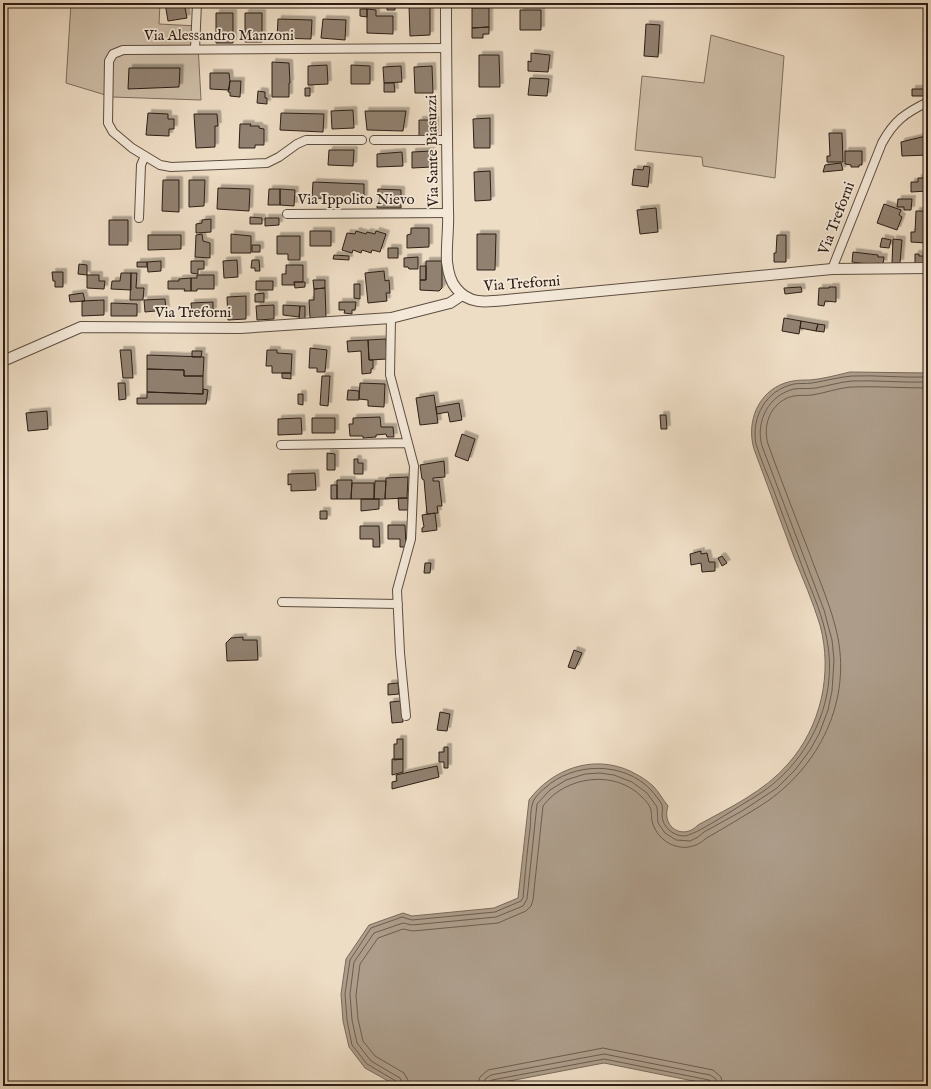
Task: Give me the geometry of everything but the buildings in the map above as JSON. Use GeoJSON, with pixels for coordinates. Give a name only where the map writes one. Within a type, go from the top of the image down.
{"type":"FeatureCollection","features":[{"type":"Feature","properties":{"kind":"street"},"geometry":{"type":"LineString","coordinates":[[195,49],[196,3]]}},
{"type":"Feature","properties":{"kind":"street","name":"Via Sante Biasuzzi"},"geometry":{"type":"LineString","coordinates":[[446,3],[447,263],[452,283],[462,295]]}},
{"type":"Feature","properties":{"kind":"street","name":"Via Alessandro Manzoni"},"geometry":{"type":"LineString","coordinates":[[362,140],[306,140],[267,163],[171,168],[160,165],[122,141],[112,132],[108,123],[110,61],[113,54],[123,50],[446,48]]}},
{"type":"Feature","properties":{"kind":"street","name":"Via Treforni"},"geometry":{"type":"LineString","coordinates":[[3,361],[81,327],[240,328],[391,318],[450,302],[462,295],[473,301],[486,302],[832,269],[885,137],[892,126],[901,118],[911,110],[928,102]]}},
{"type":"Feature","properties":{"kind":"street"},"geometry":{"type":"LineString","coordinates":[[374,140],[446,140]]}},
{"type":"Feature","properties":{"kind":"street"},"geometry":{"type":"LineString","coordinates":[[139,218],[141,165],[145,156]]}},
{"type":"Feature","properties":{"kind":"street","name":"Via Ippolito Nievo"},"geometry":{"type":"LineString","coordinates":[[287,214],[448,213]]}},
{"type":"Feature","properties":{"kind":"street"},"geometry":{"type":"LineString","coordinates":[[832,269],[928,268]]}},
{"type":"Feature","properties":{"kind":"street"},"geometry":{"type":"LineString","coordinates":[[391,318],[390,375],[414,466],[411,539],[397,590],[400,653],[406,716]]}},
{"type":"Feature","properties":{"kind":"street"},"geometry":{"type":"LineString","coordinates":[[281,445],[408,443]]}},
{"type":"Feature","properties":{"kind":"street"},"geometry":{"type":"LineString","coordinates":[[282,602],[398,604]]}},
{"type":"Feature","properties":{"kind":"shaded area"},"geometry":{"type":"Polygon","coordinates":[[[71,3],[160,3],[159,24],[197,26],[201,100],[112,97],[66,83],[71,3]]]}},
{"type":"Feature","properties":{"kind":"shaded area"},"geometry":{"type":"Polygon","coordinates":[[[711,35],[784,56],[775,178],[703,166],[702,157],[635,150],[642,76],[704,83],[711,35]]]}},
{"type":"Feature","properties":{"kind":"water"},"geometry":{"type":"Polygon","coordinates":[[[850,372],[928,373],[928,1086],[718,1086],[604,1063],[483,1086],[397,1086],[365,1068],[349,1047],[343,1021],[341,994],[346,959],[369,925],[403,913],[412,916],[494,908],[518,898],[529,800],[538,789],[549,780],[574,768],[588,765],[602,764],[616,766],[630,771],[648,782],[657,791],[668,806],[667,814],[670,825],[680,832],[686,832],[692,830],[769,783],[788,764],[799,749],[809,733],[821,699],[825,662],[824,643],[820,625],[808,591],[754,449],[752,439],[753,419],[756,409],[761,401],[776,387],[791,381],[820,379],[850,372]]]}}]}
